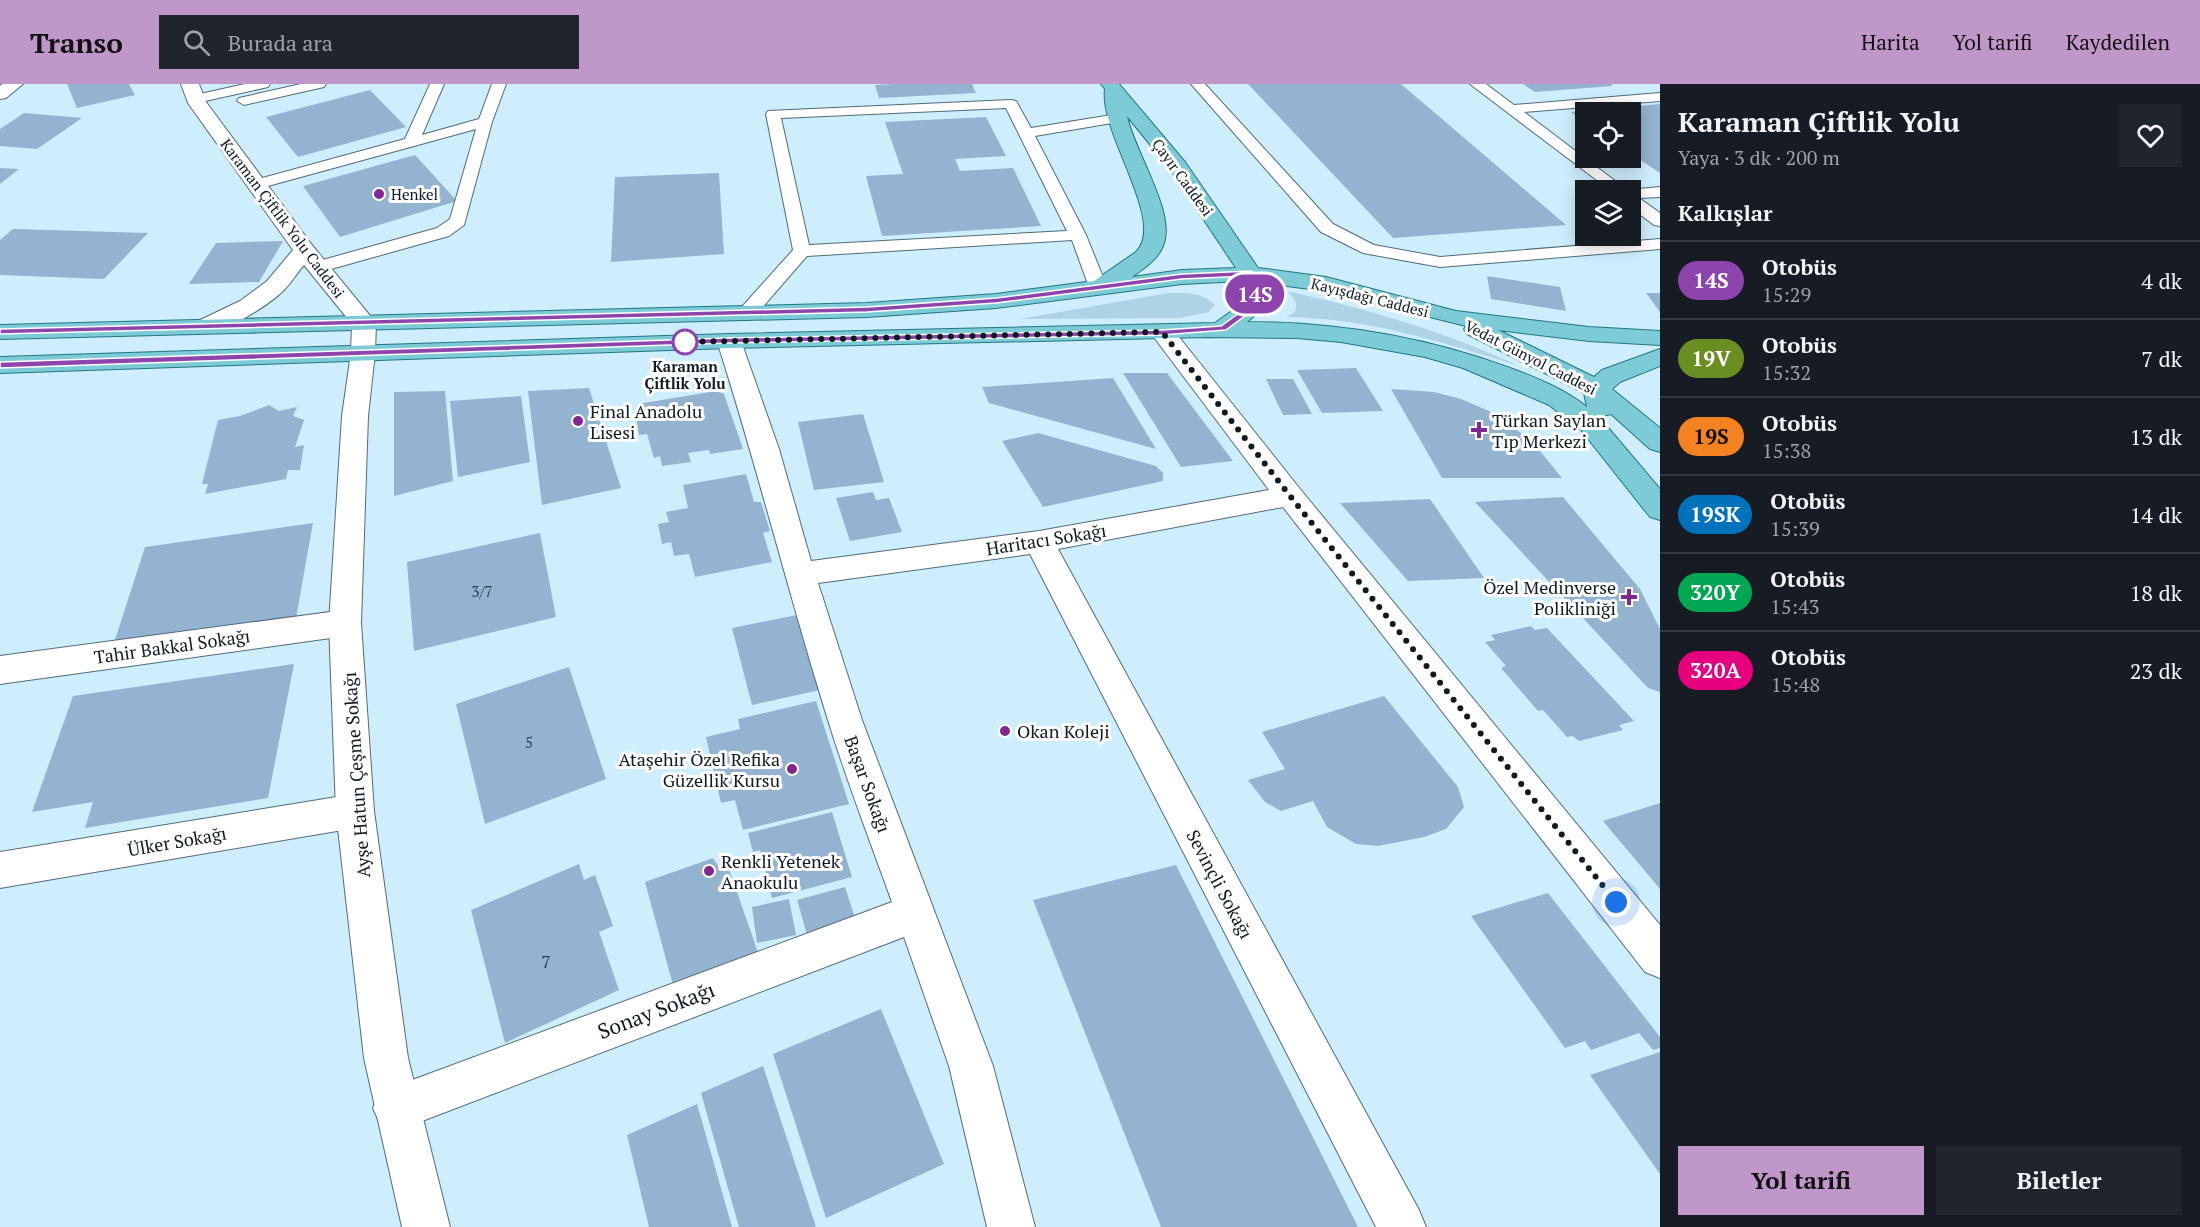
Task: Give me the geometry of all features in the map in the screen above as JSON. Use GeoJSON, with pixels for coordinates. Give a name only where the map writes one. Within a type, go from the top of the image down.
{"type":"FeatureCollection","features":[{"type":"Feature","properties":{"kind":"main road"},"geometry":{"type":"LineString","coordinates":[[1098,287],[1128,269],[1152,248],[1156,228],[1152,209],[1122,137],[1111,85]]}},
{"type":"Feature","properties":{"kind":"main road","name":"Çayır Caddesi"},"geometry":{"type":"LineString","coordinates":[[1111,85],[1178,166],[1251,274]]}},
{"type":"Feature","properties":{"kind":"main road"},"geometry":{"type":"LineString","coordinates":[[1223,328],[1254,306],[1256,291],[1251,274]]}},
{"type":"Feature","properties":{"kind":"main road","name":"Kayışdağı Caddesi"},"geometry":{"type":"LineString","coordinates":[[0,332],[205,327],[364,338],[738,327],[867,310],[996,301],[1182,277],[1251,274],[1326,284],[1455,318],[1589,334],[1660,338]]}},
{"type":"Feature","properties":{"kind":"main road","name":"Vedat Günyol Caddesi"},"geometry":{"type":"LineString","coordinates":[[1455,318],[1596,389],[1632,417],[1660,443]]}},
{"type":"Feature","properties":{"kind":"main road","name":"Kayışdağı Caddesi"},"geometry":{"type":"LineString","coordinates":[[0,365],[364,338],[738,327],[1162,332],[1223,328],[1356,336],[1436,351],[1487,367],[1547,393],[1582,416],[1627,465]]}},
{"type":"Feature","properties":{"kind":"main road"},"geometry":{"type":"LineString","coordinates":[[1660,357],[1611,376],[1596,389],[1605,421],[1627,465],[1660,510]]}},
{"type":"Feature","properties":{"kind":"street"},"geometry":{"type":"LineString","coordinates":[[0,94],[14,84]]}},
{"type":"Feature","properties":{"kind":"street","name":"Karaman Çiftlik Yolu Caddesi"},"geometry":{"type":"LineString","coordinates":[[193,92],[364,338]]}},
{"type":"Feature","properties":{"kind":"street"},"geometry":{"type":"LineString","coordinates":[[205,327],[248,306],[311,259]]}},
{"type":"Feature","properties":{"kind":"street","name":"Başar Sokağı"},"geometry":{"type":"LineString","coordinates":[[738,327],[765,449],[790,543],[845,720],[970,1066],[1011,1227]]}},
{"type":"Feature","properties":{"kind":"street"},"geometry":{"type":"LineString","coordinates":[[1162,332],[1290,496],[1660,957]]}},
{"type":"Feature","properties":{"kind":"street","name":"Ayşe Hatun Çeşme Sokağı"},"geometry":{"type":"LineString","coordinates":[[364,338],[355,416],[345,623],[354,811],[386,1058],[426,1227]]}},
{"type":"Feature","properties":{"kind":"street","name":"Haritacı Sokağı"},"geometry":{"type":"LineString","coordinates":[[801,574],[1039,542],[1290,496]]}},
{"type":"Feature","properties":{"kind":"street","name":"Sevinçli Sokağı"},"geometry":{"type":"LineString","coordinates":[[1039,542],[1401,1227]]}},
{"type":"Feature","properties":{"kind":"street","name":"Tahir Bakkal Sokağı"},"geometry":{"type":"LineString","coordinates":[[0,670],[345,623]]}},
{"type":"Feature","properties":{"kind":"street","name":"Ülker Sokağı"},"geometry":{"type":"LineString","coordinates":[[0,870],[354,811]]}},
{"type":"Feature","properties":{"kind":"street","name":"Sonay Sokağı"},"geometry":{"type":"LineString","coordinates":[[396,1108],[915,913]]}},
{"type":"Feature","properties":{"kind":"lane"},"geometry":{"type":"LineString","coordinates":[[193,92],[263,84]]}},
{"type":"Feature","properties":{"kind":"lane"},"geometry":{"type":"LineString","coordinates":[[244,102],[319,84]]}},
{"type":"Feature","properties":{"kind":"lane"},"geometry":{"type":"LineString","coordinates":[[411,143],[437,84]]}},
{"type":"Feature","properties":{"kind":"lane"},"geometry":{"type":"LineString","coordinates":[[311,259],[444,232],[453,226],[458,221],[485,122],[500,84]]}},
{"type":"Feature","properties":{"kind":"lane"},"geometry":{"type":"LineString","coordinates":[[1198,84],[1327,228],[1369,249],[1440,262],[1660,244]]}},
{"type":"Feature","properties":{"kind":"lane"},"geometry":{"type":"LineString","coordinates":[[1477,84],[1606,180]]}},
{"type":"Feature","properties":{"kind":"lane"},"geometry":{"type":"LineString","coordinates":[[1510,109],[1660,97]]}},
{"type":"Feature","properties":{"kind":"lane"},"geometry":{"type":"LineString","coordinates":[[802,251],[773,114],[1011,104],[1078,235],[1098,287]]}},
{"type":"Feature","properties":{"kind":"lane"},"geometry":{"type":"LineString","coordinates":[[1026,133],[1118,118]]}},
{"type":"Feature","properties":{"kind":"lane"},"geometry":{"type":"LineString","coordinates":[[256,184],[485,122]]}},
{"type":"Feature","properties":{"kind":"lane"},"geometry":{"type":"LineString","coordinates":[[1641,193],[1660,192]]}},
{"type":"Feature","properties":{"kind":"lane"},"geometry":{"type":"LineString","coordinates":[[1641,207],[1660,222]]}},
{"type":"Feature","properties":{"kind":"lane"},"geometry":{"type":"LineString","coordinates":[[738,327],[802,251],[1078,235]]}},
{"type":"Feature","properties":{"kind":"shaded area"},"geometry":{"type":"Polygon","coordinates":[[[1287,291],[1405,322],[1491,353],[1519,366],[1404,333],[1346,322],[1286,317],[1295,312],[1296,305],[1287,291]]]}},
{"type":"Feature","properties":{"kind":"shaded area"},"geometry":{"type":"Polygon","coordinates":[[[1168,293],[1199,295],[1215,305],[1209,312],[1180,318],[1020,319],[1168,293]]]}},
{"type":"Feature","properties":{"kind":"building"},"geometry":{"type":"Polygon","coordinates":[[[67,84],[129,84],[135,95],[77,108],[67,84]]]}},
{"type":"Feature","properties":{"kind":"building"},"geometry":{"type":"Polygon","coordinates":[[[972,84],[976,93],[879,98],[875,85],[972,84]]]}},
{"type":"Feature","properties":{"kind":"building"},"geometry":{"type":"Polygon","coordinates":[[[1248,84],[1401,84],[1566,225],[1393,238],[1248,84]]]}},
{"type":"Feature","properties":{"kind":"building"},"geometry":{"type":"Polygon","coordinates":[[[1523,84],[1612,84],[1612,86],[1535,92],[1523,84]]]}},
{"type":"Feature","properties":{"kind":"building"},"geometry":{"type":"Polygon","coordinates":[[[370,90],[406,127],[298,157],[266,117],[370,90]]]}},
{"type":"Feature","properties":{"kind":"building"},"geometry":{"type":"Polygon","coordinates":[[[1660,104],[1660,173],[1641,160],[1641,106],[1660,104]]]}},
{"type":"Feature","properties":{"kind":"building"},"geometry":{"type":"Polygon","coordinates":[[[24,113],[82,118],[37,149],[0,146],[0,129],[24,113]]]}},
{"type":"Feature","properties":{"kind":"building"},"geometry":{"type":"Polygon","coordinates":[[[986,117],[1006,156],[955,159],[960,171],[1013,168],[1041,226],[882,236],[866,176],[903,174],[885,122],[986,117]]]}},
{"type":"Feature","properties":{"kind":"building","name":"Henkel"},"geometry":{"type":"Polygon","coordinates":[[[415,155],[457,201],[340,237],[303,186],[415,155]]]}},
{"type":"Feature","properties":{"kind":"building"},"geometry":{"type":"Polygon","coordinates":[[[0,168],[19,169],[0,184],[0,168]]]}},
{"type":"Feature","properties":{"kind":"building"},"geometry":{"type":"Polygon","coordinates":[[[719,173],[724,254],[611,262],[615,177],[719,173]]]}},
{"type":"Feature","properties":{"kind":"building"},"geometry":{"type":"Polygon","coordinates":[[[13,229],[148,233],[104,279],[0,275],[0,240],[13,229]]]}},
{"type":"Feature","properties":{"kind":"building"},"geometry":{"type":"Polygon","coordinates":[[[283,241],[259,282],[189,284],[216,243],[283,241]]]}},
{"type":"Feature","properties":{"kind":"building"},"geometry":{"type":"Polygon","coordinates":[[[1487,276],[1560,287],[1566,311],[1491,299],[1487,276]]]}},
{"type":"Feature","properties":{"kind":"building"},"geometry":{"type":"Polygon","coordinates":[[[1646,293],[1660,293],[1660,312],[1646,293]]]}},
{"type":"Feature","properties":{"kind":"building"},"geometry":{"type":"Polygon","coordinates":[[[1356,368],[1383,411],[1322,413],[1297,370],[1356,368]]]}},
{"type":"Feature","properties":{"kind":"building"},"geometry":{"type":"Polygon","coordinates":[[[1123,373],[1167,373],[1233,461],[1181,467],[1123,373]]]}},
{"type":"Feature","properties":{"kind":"building"},"geometry":{"type":"Polygon","coordinates":[[[1113,378],[1156,449],[989,403],[982,387],[1113,378]]]}},
{"type":"Feature","properties":{"kind":"building"},"geometry":{"type":"Polygon","coordinates":[[[1266,379],[1293,379],[1312,414],[1283,415],[1266,379]]]}},
{"type":"Feature","properties":{"kind":"building"},"geometry":{"type":"Polygon","coordinates":[[[589,388],[621,488],[542,505],[528,391],[589,388]]]}},
{"type":"Feature","properties":{"kind":"building"},"geometry":{"type":"Polygon","coordinates":[[[1391,389],[1434,392],[1461,399],[1489,411],[1531,440],[1562,478],[1442,478],[1391,389]]]}},
{"type":"Feature","properties":{"kind":"building"},"geometry":{"type":"Polygon","coordinates":[[[445,391],[453,481],[394,496],[394,392],[445,391]]]}},
{"type":"Feature","properties":{"kind":"building"},"geometry":{"type":"Polygon","coordinates":[[[716,391],[724,394],[743,449],[710,454],[709,450],[688,453],[691,462],[662,466],[660,456],[654,458],[647,434],[639,435],[635,410],[638,404],[716,391]]]}},
{"type":"Feature","properties":{"kind":"building"},"geometry":{"type":"Polygon","coordinates":[[[521,396],[530,462],[458,477],[450,401],[521,396]]]}},
{"type":"Feature","properties":{"kind":"building"},"geometry":{"type":"Polygon","coordinates":[[[269,405],[279,411],[297,407],[293,416],[304,420],[295,447],[304,445],[300,470],[288,470],[286,479],[205,494],[208,484],[202,484],[218,420],[240,416],[269,405]]]}},
{"type":"Feature","properties":{"kind":"building"},"geometry":{"type":"Polygon","coordinates":[[[863,414],[884,482],[814,490],[798,422],[863,414]]]}},
{"type":"Feature","properties":{"kind":"building"},"geometry":{"type":"Polygon","coordinates":[[[1038,433],[1156,466],[1163,473],[1163,481],[1043,507],[1002,441],[1038,433]]]}},
{"type":"Feature","properties":{"kind":"building"},"geometry":{"type":"Polygon","coordinates":[[[746,474],[754,502],[761,502],[770,531],[763,533],[772,562],[695,577],[689,554],[674,556],[671,542],[662,544],[658,524],[669,522],[666,512],[688,508],[683,485],[746,474]]]}},
{"type":"Feature","properties":{"kind":"building"},"geometry":{"type":"Polygon","coordinates":[[[873,492],[876,500],[889,498],[902,532],[850,541],[836,498],[873,492]]]}},
{"type":"Feature","properties":{"kind":"building"},"geometry":{"type":"Polygon","coordinates":[[[1563,497],[1640,589],[1660,629],[1660,692],[1648,688],[1475,502],[1563,497]]]}},
{"type":"Feature","properties":{"kind":"building"},"geometry":{"type":"Polygon","coordinates":[[[1430,499],[1484,578],[1408,581],[1340,503],[1430,499]]]}},
{"type":"Feature","properties":{"kind":"building"},"geometry":{"type":"Polygon","coordinates":[[[313,523],[296,618],[113,646],[145,547],[313,523]]]}},
{"type":"Feature","properties":{"kind":"building"},"geometry":{"type":"Polygon","coordinates":[[[540,533],[556,617],[414,651],[407,562],[540,533]]]}},
{"type":"Feature","properties":{"kind":"building"},"geometry":{"type":"Polygon","coordinates":[[[797,615],[820,690],[752,705],[732,628],[797,615]]]}},
{"type":"Feature","properties":{"kind":"building"},"geometry":{"type":"Polygon","coordinates":[[[1531,626],[1535,630],[1547,628],[1634,721],[1619,725],[1623,730],[1579,741],[1573,736],[1567,737],[1543,710],[1538,711],[1501,668],[1506,666],[1485,642],[1495,640],[1491,635],[1531,626]]]}},
{"type":"Feature","properties":{"kind":"building"},"geometry":{"type":"Polygon","coordinates":[[[294,664],[268,798],[85,828],[93,802],[32,812],[73,696],[294,664]]]}},
{"type":"Feature","properties":{"kind":"building"},"geometry":{"type":"Polygon","coordinates":[[[569,667],[606,779],[485,824],[456,704],[569,667]]]}},
{"type":"Feature","properties":{"kind":"building"},"geometry":{"type":"Polygon","coordinates":[[[1384,696],[1458,787],[1464,807],[1446,829],[1424,837],[1378,846],[1356,844],[1327,827],[1313,801],[1281,811],[1265,802],[1248,780],[1285,769],[1262,732],[1384,696]]]}},
{"type":"Feature","properties":{"kind":"building"},"geometry":{"type":"Polygon","coordinates":[[[816,701],[849,804],[743,830],[735,800],[721,803],[706,737],[740,729],[738,719],[816,701]]]}},
{"type":"Feature","properties":{"kind":"building"},"geometry":{"type":"Polygon","coordinates":[[[1660,803],[1660,889],[1603,821],[1660,803]]]}},
{"type":"Feature","properties":{"kind":"building"},"geometry":{"type":"Polygon","coordinates":[[[832,812],[852,877],[772,898],[760,850],[753,852],[748,833],[832,812]]]}},
{"type":"Feature","properties":{"kind":"building"},"geometry":{"type":"Polygon","coordinates":[[[713,858],[720,869],[728,866],[762,964],[676,996],[645,882],[713,858]]]}},
{"type":"Feature","properties":{"kind":"building"},"geometry":{"type":"Polygon","coordinates":[[[579,864],[584,880],[595,875],[613,926],[599,932],[619,990],[505,1043],[471,910],[579,864]]]}},
{"type":"Feature","properties":{"kind":"building"},"geometry":{"type":"Polygon","coordinates":[[[1176,865],[1358,1227],[1161,1227],[1033,900],[1176,865]]]}},
{"type":"Feature","properties":{"kind":"building"},"geometry":{"type":"Polygon","coordinates":[[[845,887],[854,915],[851,926],[808,938],[797,900],[845,887]]]}},
{"type":"Feature","properties":{"kind":"building"},"geometry":{"type":"Polygon","coordinates":[[[1548,893],[1660,1037],[1660,1048],[1653,1050],[1639,1033],[1591,1050],[1585,1041],[1565,1048],[1471,916],[1548,893]]]}},
{"type":"Feature","properties":{"kind":"building"},"geometry":{"type":"Polygon","coordinates":[[[789,899],[796,935],[757,943],[752,907],[789,899]]]}},
{"type":"Feature","properties":{"kind":"building"},"geometry":{"type":"Polygon","coordinates":[[[881,1009],[944,1164],[826,1218],[773,1054],[881,1009]]]}},
{"type":"Feature","properties":{"kind":"building"},"geometry":{"type":"Polygon","coordinates":[[[1660,1052],[1660,1174],[1590,1075],[1660,1052]]]}},
{"type":"Feature","properties":{"kind":"building"},"geometry":{"type":"Polygon","coordinates":[[[763,1066],[816,1227],[739,1227],[701,1093],[763,1066]]]}},
{"type":"Feature","properties":{"kind":"building"},"geometry":{"type":"Polygon","coordinates":[[[697,1104],[732,1227],[649,1227],[627,1135],[697,1104]]]}},
{"type":"Feature","properties":{"kind":"bus line","name":"14S"},"geometry":{"type":"LineString","coordinates":[[0,332],[867,310],[996,301],[1182,277],[1251,274],[1256,291],[1254,306],[1223,328],[1162,332],[729,340],[0,365]]}},
{"type":"Feature","properties":{"kind":"place","name":"Henkel"},"geometry":{"type":"Point","coordinates":[379,194]}},
{"type":"Feature","properties":{"kind":"place","name":"Karaman Çiftlik Yolu"},"geometry":{"type":"Point","coordinates":[685,342]}},
{"type":"Feature","properties":{"kind":"place","name":"Final Anadolu Lisesi"},"geometry":{"type":"Point","coordinates":[578,421]}},
{"type":"Feature","properties":{"kind":"place","name":"Türkan Saylan Tıp Merkezi"},"geometry":{"type":"Point","coordinates":[1479,430]}},
{"type":"Feature","properties":{"kind":"place","name":"Özel Medinverse Polikliniği"},"geometry":{"type":"Point","coordinates":[1629,597]}},
{"type":"Feature","properties":{"kind":"place","name":"Okan Koleji"},"geometry":{"type":"Point","coordinates":[1005,731]}},
{"type":"Feature","properties":{"kind":"place","name":"Ataşehir Özel Refika Güzellik Kursu"},"geometry":{"type":"Point","coordinates":[792,769]}},
{"type":"Feature","properties":{"kind":"place","name":"Renkli Yetenek Anaokulu"},"geometry":{"type":"Point","coordinates":[709,871]}},
{"type":"Feature","properties":{"kind":"route"},"geometry":{"type":"LineString","coordinates":[[685,342],[683,342],[1162,332],[1290,496],[1616,902]]}}]}
